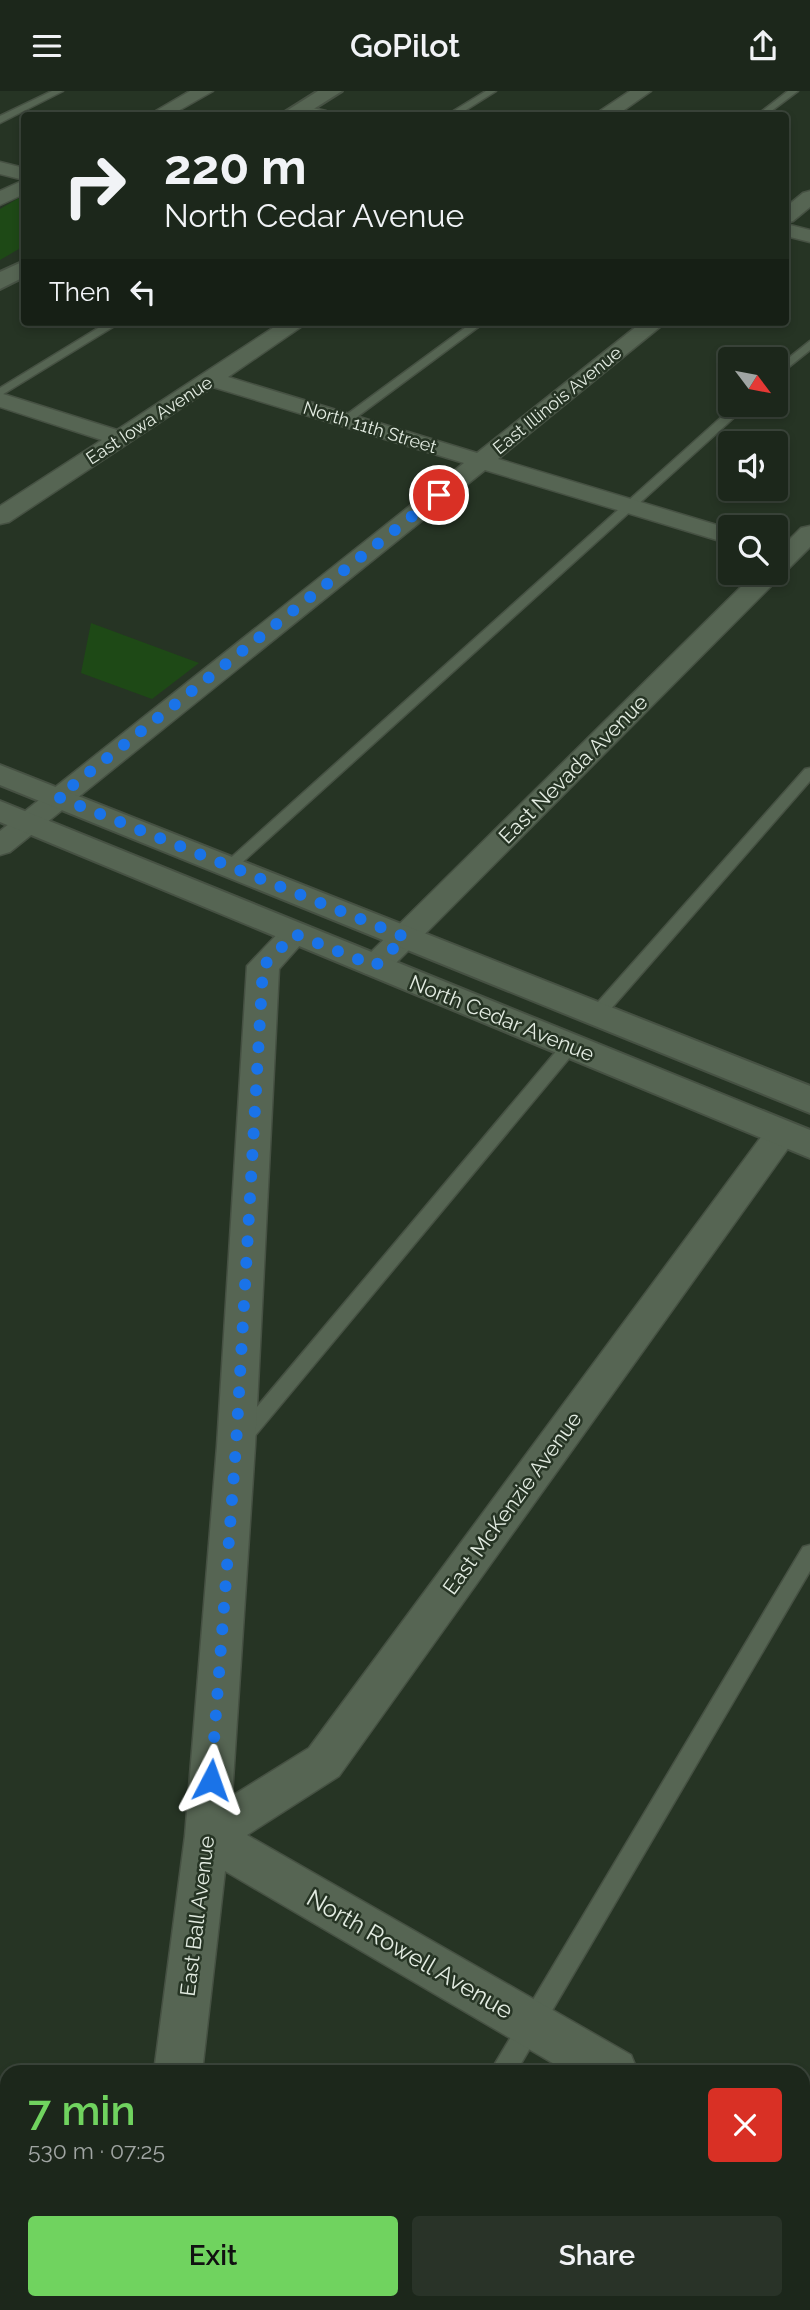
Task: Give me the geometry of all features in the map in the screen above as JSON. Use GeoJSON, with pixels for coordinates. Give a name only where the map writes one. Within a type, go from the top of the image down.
{"type":"FeatureCollection","features":[{"type":"Feature","properties":{"kind":"main road"},"geometry":{"type":"LineString","coordinates":[[296,112],[328,93]]}},
{"type":"Feature","properties":{"kind":"main road"},"geometry":{"type":"LineString","coordinates":[[0,282],[21,270]]}},
{"type":"Feature","properties":{"kind":"main road","name":"North Cedar Avenue"},"geometry":{"type":"LineString","coordinates":[[0,774],[596,1015],[804,1115]]}},
{"type":"Feature","properties":{"kind":"main road","name":"North Cedar Avenue"},"geometry":{"type":"LineString","coordinates":[[14,817],[570,1046]]}},
{"type":"Feature","properties":{"kind":"main road"},"geometry":{"type":"LineString","coordinates":[[570,1046],[611,1045],[754,1101],[776,1104],[804,1115]]}},
{"type":"Feature","properties":{"kind":"street"},"geometry":{"type":"LineString","coordinates":[[164,112],[204,91]]}},
{"type":"Feature","properties":{"kind":"street"},"geometry":{"type":"LineString","coordinates":[[610,112],[642,91]]}},
{"type":"Feature","properties":{"kind":"street"},"geometry":{"type":"LineString","coordinates":[[0,168],[21,173]]}},
{"type":"Feature","properties":{"kind":"street"},"geometry":{"type":"LineString","coordinates":[[0,199],[21,188]]}},
{"type":"Feature","properties":{"kind":"street"},"geometry":{"type":"LineString","coordinates":[[789,214],[810,197]]}},
{"type":"Feature","properties":{"kind":"street"},"geometry":{"type":"LineString","coordinates":[[789,231],[810,236]]}},
{"type":"Feature","properties":{"kind":"street","name":"East Iowa Avenue"},"geometry":{"type":"LineString","coordinates":[[0,517],[291,326]]}},
{"type":"Feature","properties":{"kind":"street","name":"East Illinois Avenue"},"geometry":{"type":"LineString","coordinates":[[0,846],[14,817],[58,797],[650,326]]}},
{"type":"Feature","properties":{"kind":"street","name":"North 11th Street"},"geometry":{"type":"LineString","coordinates":[[211,379],[718,533]]}},
{"type":"Feature","properties":{"kind":"street"},"geometry":{"type":"LineString","coordinates":[[0,400],[120,438]]}},
{"type":"Feature","properties":{"kind":"street","name":"East Nevada Avenue"},"geometry":{"type":"LineString","coordinates":[[788,558],[810,533]]}},
{"type":"Feature","properties":{"kind":"street","name":"East Nevada Avenue"},"geometry":{"type":"LineString","coordinates":[[375,966],[761,585]]}},
{"type":"Feature","properties":{"kind":"street","name":"East Ball Avenue"},"geometry":{"type":"LineString","coordinates":[[179,2065],[207,1836],[236,1446],[263,966],[295,934]]}},
{"type":"Feature","properties":{"kind":"street","name":"East McKenzie Avenue"},"geometry":{"type":"LineString","coordinates":[[207,1836],[324,1762],[804,1115]]}},
{"type":"Feature","properties":{"kind":"street","name":"North Rowell Avenue"},"geometry":{"type":"LineString","coordinates":[[207,1836],[602,2065]]}},
{"type":"Feature","properties":{"kind":"lane"},"geometry":{"type":"LineString","coordinates":[[0,120],[59,91]]}},
{"type":"Feature","properties":{"kind":"lane"},"geometry":{"type":"LineString","coordinates":[[457,112],[492,91]]}},
{"type":"Feature","properties":{"kind":"lane"},"geometry":{"type":"LineString","coordinates":[[765,112],[794,91]]}},
{"type":"Feature","properties":{"kind":"lane"},"geometry":{"type":"LineString","coordinates":[[0,393],[109,326]]}},
{"type":"Feature","properties":{"kind":"lane"},"geometry":{"type":"LineString","coordinates":[[346,420],[475,326]]}},
{"type":"Feature","properties":{"kind":"lane"},"geometry":{"type":"LineString","coordinates":[[788,363],[810,344]]}},
{"type":"Feature","properties":{"kind":"lane"},"geometry":{"type":"LineString","coordinates":[[230,866],[729,417]]}},
{"type":"Feature","properties":{"kind":"lane"},"geometry":{"type":"LineString","coordinates":[[596,1015],[810,772]]}},
{"type":"Feature","properties":{"kind":"lane"},"geometry":{"type":"LineString","coordinates":[[236,1446],[570,1046]]}},
{"type":"Feature","properties":{"kind":"lane"},"geometry":{"type":"LineString","coordinates":[[506,2065],[810,1553]]}},
{"type":"Feature","properties":{"kind":"green space"},"geometry":{"type":"Polygon","coordinates":[[[21,197],[21,248],[0,260],[0,209],[21,197]]]}},
{"type":"Feature","properties":{"kind":"green space"},"geometry":{"type":"Polygon","coordinates":[[[91,623],[199,663],[152,699],[81,673],[91,623]]]}},
{"type":"Feature","properties":{"kind":"route"},"geometry":{"type":"LineString","coordinates":[[211,1780],[236,1446],[263,966],[295,934],[375,966],[405,937],[58,797],[439,495]]}}]}
